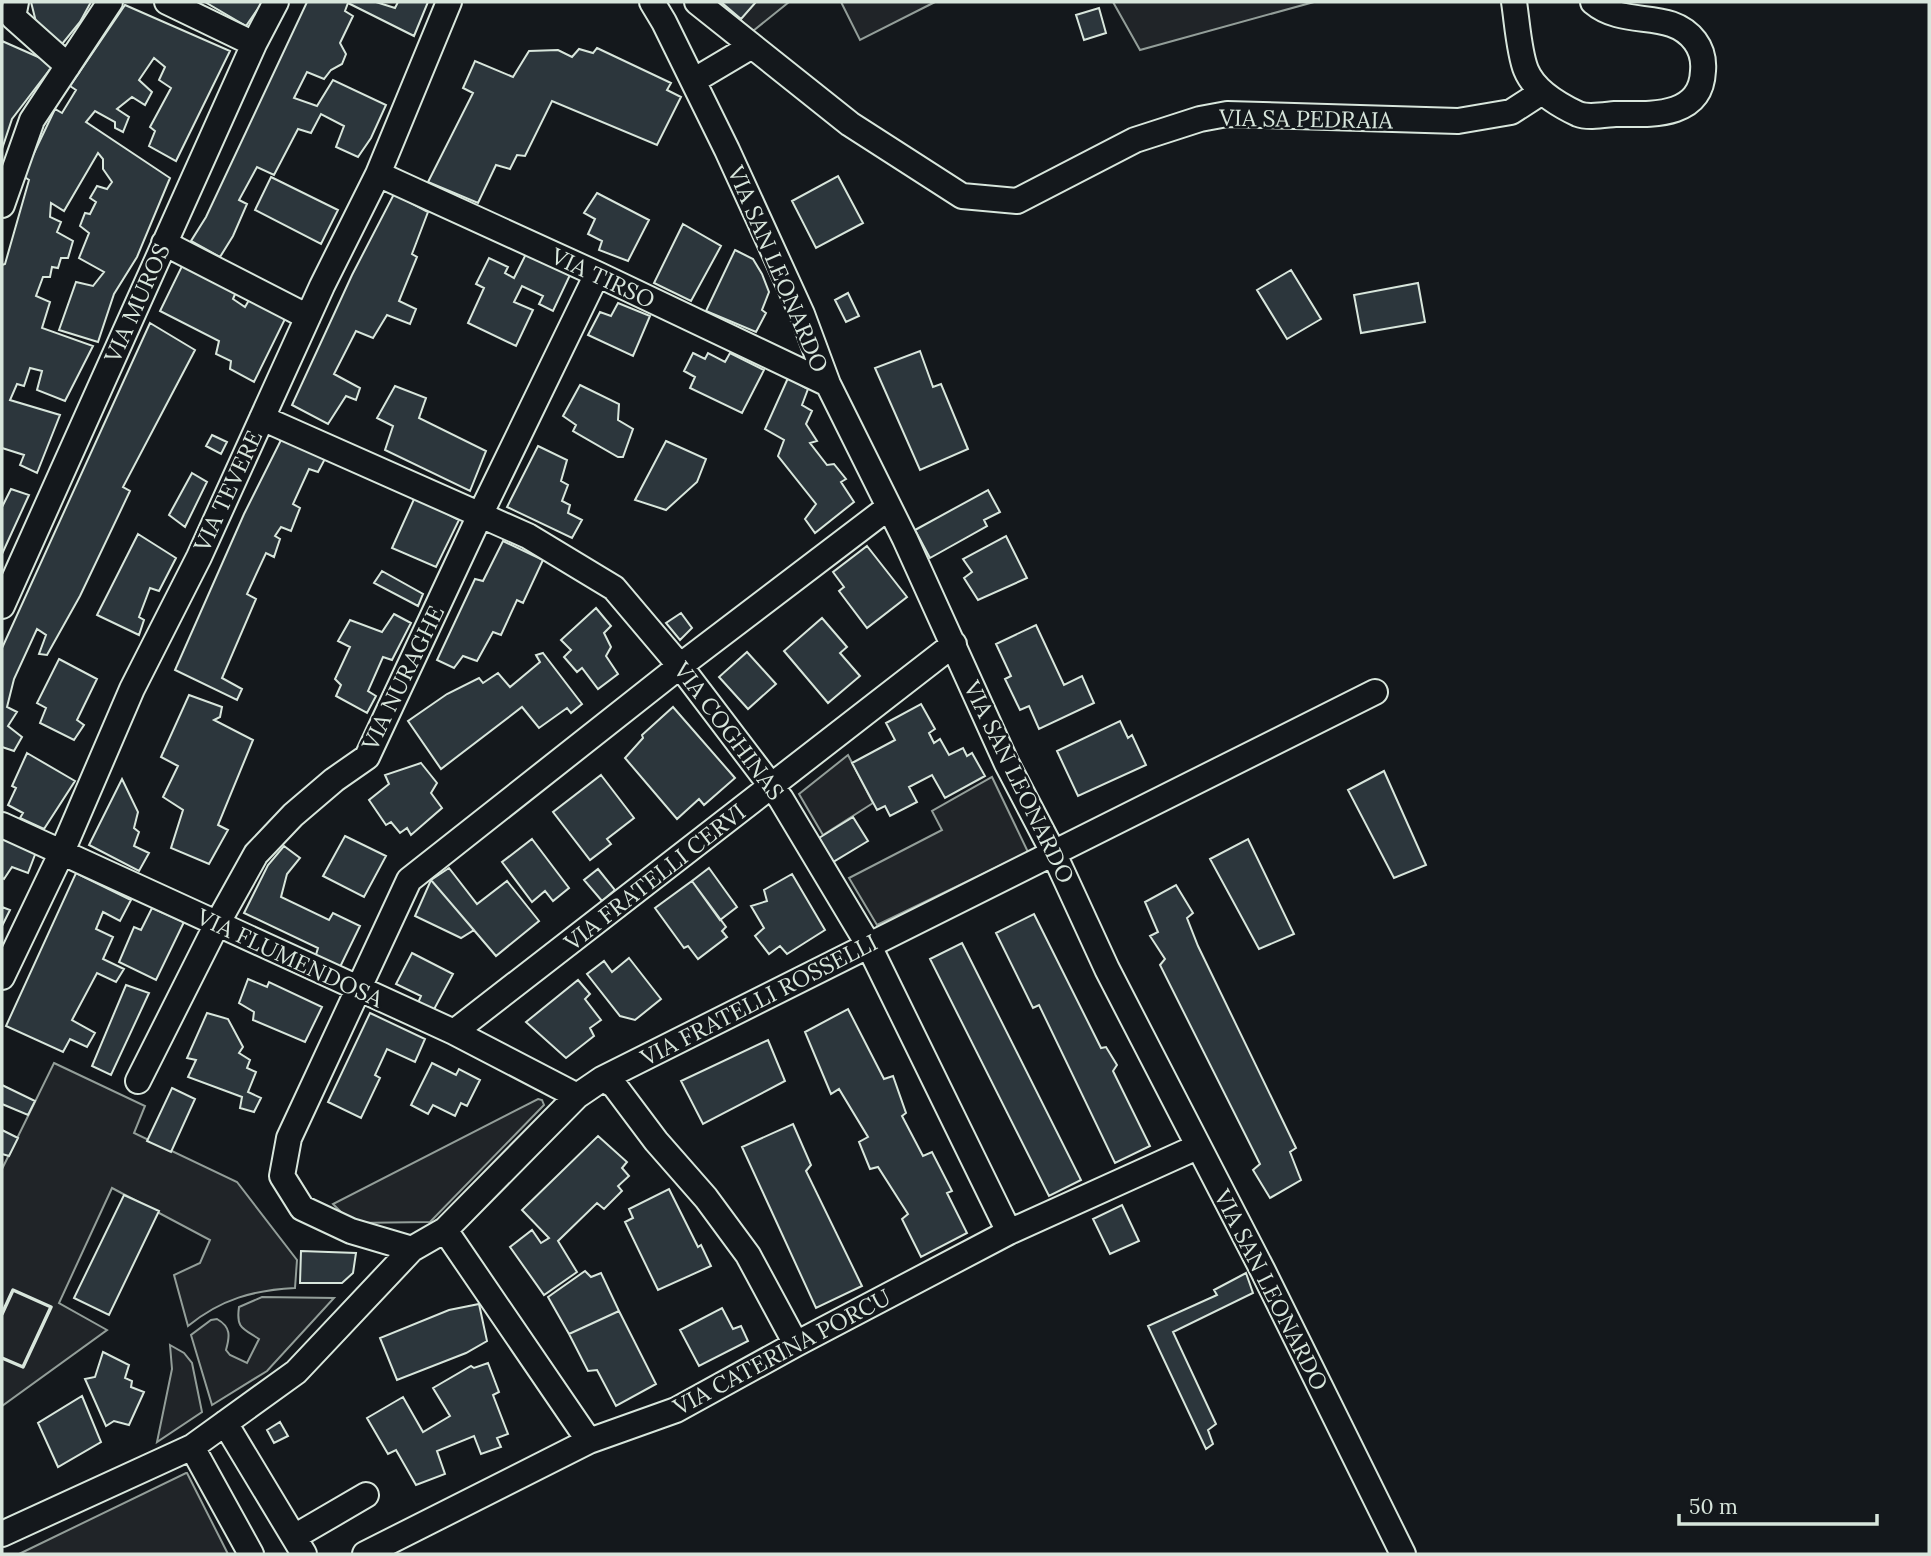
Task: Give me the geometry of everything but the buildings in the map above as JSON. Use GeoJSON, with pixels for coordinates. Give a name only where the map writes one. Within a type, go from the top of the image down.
{"type":"FeatureCollection","features":[{"type":"Feature","properties":{"kind":"street"},"geometry":{"type":"LineString","coordinates":[[16,2],[13,17],[68,66]]}},
{"type":"Feature","properties":{"kind":"street"},"geometry":{"type":"LineString","coordinates":[[2,205],[32,120],[110,2]]}},
{"type":"Feature","properties":{"kind":"street"},"geometry":{"type":"LineString","coordinates":[[167,2],[254,44]]}},
{"type":"Feature","properties":{"kind":"street","name":"VIA MUROS"},"geometry":{"type":"LineString","coordinates":[[2,606],[254,44],[276,2]]}},
{"type":"Feature","properties":{"kind":"street","name":"VIA TEVERE"},"geometry":{"type":"LineString","coordinates":[[2,977],[61,854],[132,689],[198,557],[308,317],[378,174],[449,2]]}},
{"type":"Feature","properties":{"kind":"street","name":"VIA SAN LEONARDO"},"geometry":{"type":"LineString","coordinates":[[652,2],[694,81],[802,314],[828,384],[890,507],[1007,764],[1054,854],[1107,969],[1263,1272],[1403,1554]]}},
{"type":"Feature","properties":{"kind":"street","name":"VIA SA PEDRAIA"},"geometry":{"type":"LineString","coordinates":[[697,2],[850,124],[962,196],[1017,201],[1135,140],[1200,119],[1227,114],[1458,121],[1511,112],[1542,92]]}},
{"type":"Feature","properties":{"kind":"street"},"geometry":{"type":"LineString","coordinates":[[1514,2],[1526,70],[1542,92],[1581,115],[1662,114],[1684,106],[1699,88],[1703,77],[1702,54],[1697,43],[1677,25],[1617,16],[1594,2]]}},
{"type":"Feature","properties":{"kind":"street"},"geometry":{"type":"LineString","coordinates":[[694,81],[752,46]]}},
{"type":"Feature","properties":{"kind":"street","name":"VIA TIRSO"},"geometry":{"type":"LineString","coordinates":[[378,174],[828,384]]}},
{"type":"Feature","properties":{"kind":"street"},"geometry":{"type":"LineString","coordinates":[[164,243],[308,317]]}},
{"type":"Feature","properties":{"kind":"street","name":"VIA NURAGHE"},"geometry":{"type":"LineString","coordinates":[[138,1081],[217,923],[256,854],[293,815],[334,780],[367,757],[597,274]]}},
{"type":"Feature","properties":{"kind":"street","name":"VIA COGHINAS"},"geometry":{"type":"LineString","coordinates":[[262,418],[527,536],[614,588],[680,666],[773,786],[869,944],[1009,1232]]}},
{"type":"Feature","properties":{"kind":"street"},"geometry":{"type":"LineString","coordinates":[[412,1249],[351,1231],[302,1208],[282,1176],[289,1138],[409,880],[680,666],[890,507]]}},
{"type":"Feature","properties":{"kind":"street","name":"VIA FRATELLI CERVI"},"geometry":{"type":"LineString","coordinates":[[454,1032],[954,644]]}},
{"type":"Feature","properties":{"kind":"street","name":"VIA FRATELLI ROSSELLI"},"geometry":{"type":"LineString","coordinates":[[2,1534],[192,1447],[296,1372],[412,1249],[445,1230],[577,1096],[601,1079],[1376,692]]}},
{"type":"Feature","properties":{"kind":"street","name":"VIA FLUMENDOSA"},"geometry":{"type":"LineString","coordinates":[[2,825],[454,1032],[577,1096]]}},
{"type":"Feature","properties":{"kind":"street"},"geometry":{"type":"LineString","coordinates":[[601,1079],[614,1085],[656,1141],[706,1198],[748,1255],[796,1344]]}},
{"type":"Feature","properties":{"kind":"street","name":"VIA CATERINA PORCU"},"geometry":{"type":"LineString","coordinates":[[365,1554],[589,1441],[676,1410],[1009,1232],[1198,1147]]}},
{"type":"Feature","properties":{"kind":"street"},"geometry":{"type":"LineString","coordinates":[[445,1230],[589,1441]]}},
{"type":"Feature","properties":{"kind":"street"},"geometry":{"type":"LineString","coordinates":[[225,1423],[299,1546],[366,1495]]}},
{"type":"Feature","properties":{"kind":"street"},"geometry":{"type":"LineString","coordinates":[[192,1447],[251,1554]]}},
{"type":"Feature","properties":{"kind":"shaded area"},"geometry":{"type":"Polygon","coordinates":[[[720,2],[789,2],[753,31],[720,2]]]}},
{"type":"Feature","properties":{"kind":"shaded area"},"geometry":{"type":"Polygon","coordinates":[[[841,2],[935,2],[860,40],[841,2]]]}},
{"type":"Feature","properties":{"kind":"shaded area"},"geometry":{"type":"Polygon","coordinates":[[[1113,2],[1314,2],[1140,50],[1113,2]]]}},
{"type":"Feature","properties":{"kind":"shaded area"},"geometry":{"type":"Polygon","coordinates":[[[848,755],[873,803],[823,835],[799,794],[848,755]]]}},
{"type":"Feature","properties":{"kind":"shaded area"},"geometry":{"type":"Polygon","coordinates":[[[992,777],[1028,852],[877,925],[849,878],[942,830],[932,811],[992,777]]]}},
{"type":"Feature","properties":{"kind":"shaded area"},"geometry":{"type":"Polygon","coordinates":[[[54,1063],[145,1106],[134,1133],[237,1182],[297,1260],[295,1288],[238,1298],[213,1309],[188,1326],[174,1275],[200,1263],[210,1240],[112,1188],[59,1303],[107,1330],[2,1406],[2,1169],[54,1063]]]}},
{"type":"Feature","properties":{"kind":"shaded area"},"geometry":{"type":"Polygon","coordinates":[[[538,1099],[542,1100],[544,1105],[430,1222],[352,1223],[333,1204],[538,1099]]]}},
{"type":"Feature","properties":{"kind":"shaded area"},"geometry":{"type":"Polygon","coordinates":[[[262,1297],[334,1298],[267,1371],[212,1405],[191,1335],[211,1320],[217,1319],[225,1325],[228,1332],[226,1350],[230,1355],[247,1363],[259,1339],[242,1327],[238,1319],[239,1307],[262,1297]]]}},
{"type":"Feature","properties":{"kind":"shaded area"},"geometry":{"type":"Polygon","coordinates":[[[170,1345],[184,1353],[192,1363],[202,1412],[157,1442],[172,1369],[170,1345]]]}},
{"type":"Feature","properties":{"kind":"shaded area"},"geometry":{"type":"Polygon","coordinates":[[[186,1473],[228,1554],[19,1554],[186,1473]]]}},
{"type":"Feature","properties":{"kind":"wall"},"geometry":{"type":"LineString","coordinates":[[2,1314],[13,1290],[51,1307],[23,1367],[2,1358]]}}]}
